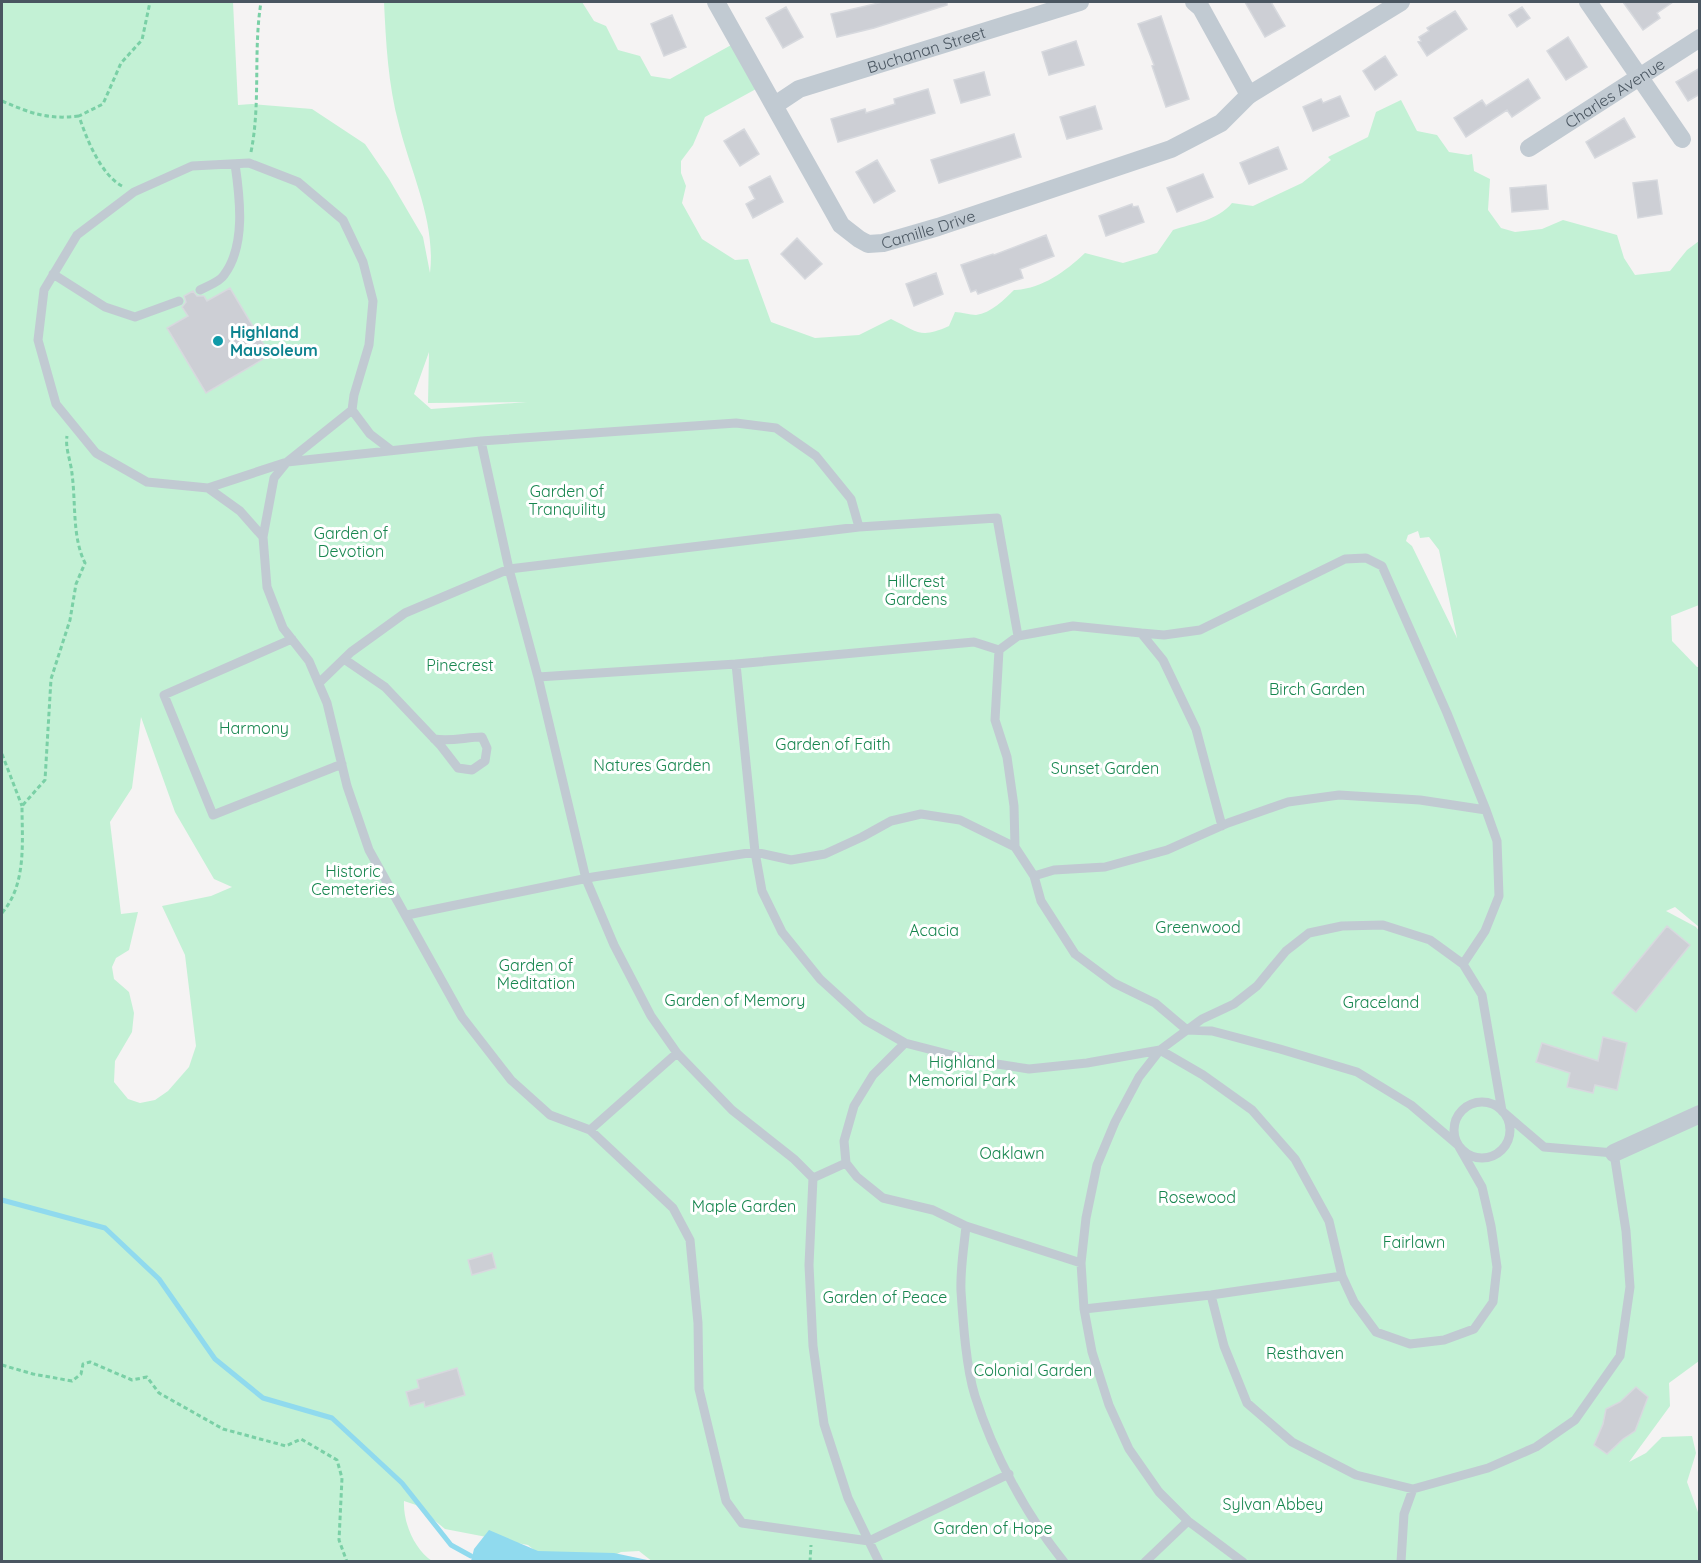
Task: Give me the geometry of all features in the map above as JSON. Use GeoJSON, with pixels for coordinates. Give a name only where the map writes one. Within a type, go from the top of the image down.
{"type":"FeatureCollection","features":[{"type":"Feature","properties":{"kind":"street","name":"Camille Drive"},"geometry":{"type":"LineString","coordinates":[[716,2],[841,225],[868,244],[883,243],[938,226],[1171,149],[1221,123],[1249,95]]}},
{"type":"Feature","properties":{"kind":"street","name":"Buchanan Street"},"geometry":{"type":"LineString","coordinates":[[775,105],[799,89],[1080,2]]}},
{"type":"Feature","properties":{"kind":"street"},"geometry":{"type":"LineString","coordinates":[[1194,2],[1201,8],[1249,95],[1401,2]]}},
{"type":"Feature","properties":{"kind":"street"},"geometry":{"type":"LineString","coordinates":[[1588,2],[1682,139]]}},
{"type":"Feature","properties":{"kind":"street","name":"Charles Avenue"},"geometry":{"type":"LineString","coordinates":[[1529,148],[1700,38]]}},
{"type":"Feature","properties":{"kind":"street"},"geometry":{"type":"LineString","coordinates":[[1614,1153],[1700,1114]]}},
{"type":"Feature","properties":{"kind":"lane"},"geometry":{"type":"LineString","coordinates":[[859,527],[851,500],[816,456],[776,428],[736,423],[481,441],[287,462],[208,488],[147,482],[96,453],[56,404],[38,340],[44,290],[77,235],[134,192],[192,166],[249,163],[298,182],[343,220],[363,262],[373,302],[369,345],[354,395],[352,410],[287,462],[274,478],[263,537],[267,587],[283,628],[309,661],[327,703],[347,786],[369,850],[462,1017],[511,1080],[550,1115],[590,1130],[673,1208],[690,1240],[698,1323],[699,1389],[726,1501],[742,1523],[869,1541],[1009,1474]]}},
{"type":"Feature","properties":{"kind":"lane"},"geometry":{"type":"LineString","coordinates":[[200,290],[224,277],[238,245],[240,201],[236,164]]}},
{"type":"Feature","properties":{"kind":"lane"},"geometry":{"type":"LineString","coordinates":[[53,274],[105,307],[135,316],[179,302]]}},
{"type":"Feature","properties":{"kind":"lane"},"geometry":{"type":"LineString","coordinates":[[352,410],[370,434],[391,450]]}},
{"type":"Feature","properties":{"kind":"lane"},"geometry":{"type":"LineString","coordinates":[[481,441],[509,569],[538,678],[586,879],[614,945],[651,1016],[677,1053],[732,1110],[794,1159],[813,1178],[809,1265],[813,1346],[824,1424],[848,1498],[879,1562]]}},
{"type":"Feature","properties":{"kind":"lane"},"geometry":{"type":"LineString","coordinates":[[208,488],[240,511],[263,537]]}},
{"type":"Feature","properties":{"kind":"lane"},"geometry":{"type":"LineString","coordinates":[[319,683],[344,659],[405,613],[509,569],[859,527],[997,518],[1018,636]]}},
{"type":"Feature","properties":{"kind":"lane"},"geometry":{"type":"LineString","coordinates":[[999,650],[1018,636],[1073,626],[1164,635],[1200,630],[1345,560],[1366,558],[1382,566],[1447,713],[1497,841],[1499,896],[1485,931],[1463,964]]}},
{"type":"Feature","properties":{"kind":"lane"},"geometry":{"type":"LineString","coordinates":[[1141,633],[1163,660],[1196,729],[1222,826]]}},
{"type":"Feature","properties":{"kind":"lane"},"geometry":{"type":"LineString","coordinates":[[292,639],[164,695],[213,816],[342,764]]}},
{"type":"Feature","properties":{"kind":"lane"},"geometry":{"type":"LineString","coordinates":[[538,678],[736,664],[974,642],[999,650]]}},
{"type":"Feature","properties":{"kind":"lane"},"geometry":{"type":"LineString","coordinates":[[999,650],[995,720],[1007,757],[1014,806],[1014,847]]}},
{"type":"Feature","properties":{"kind":"lane"},"geometry":{"type":"LineString","coordinates":[[344,659],[385,687],[458,768],[472,770],[485,761],[487,748],[482,737],[466,737],[448,742],[434,740]]}},
{"type":"Feature","properties":{"kind":"lane"},"geometry":{"type":"LineString","coordinates":[[736,664],[754,852],[762,891],[782,933],[819,979],[866,1020],[905,1043],[971,1060],[1029,1069],[1087,1063],[1160,1050],[1203,1075],[1252,1110],[1296,1159],[1329,1221],[1342,1276],[1354,1302],[1376,1332],[1410,1344],[1444,1340],[1474,1329],[1493,1302],[1497,1267],[1491,1226],[1482,1187],[1455,1137],[1456,1119],[1468,1106],[1486,1102],[1502,1111],[1545,1147],[1614,1153],[1626,1231],[1630,1287],[1620,1356],[1575,1419],[1536,1447],[1488,1468],[1413,1489],[1356,1475],[1292,1442],[1247,1403],[1224,1347],[1211,1295]]}},
{"type":"Feature","properties":{"kind":"lane"},"geometry":{"type":"LineString","coordinates":[[1034,876],[1054,870],[1105,867],[1167,850],[1222,826],[1288,802],[1339,795],[1420,800],[1486,810]]}},
{"type":"Feature","properties":{"kind":"lane"},"geometry":{"type":"LineString","coordinates":[[407,915],[586,879],[754,852],[791,860],[825,854],[862,837],[891,820],[921,814],[960,820],[1014,847],[1034,876],[1041,901],[1075,954],[1114,983],[1155,1003],[1187,1030],[1212,1031],[1280,1048],[1357,1072],[1411,1106],[1464,1152],[1482,1158],[1499,1152],[1509,1137],[1510,1127],[1502,1111],[1482,995],[1463,964],[1430,940],[1383,925],[1342,926],[1309,933],[1286,951],[1257,986],[1234,1004],[1202,1019],[1187,1030],[1160,1050],[1139,1077],[1115,1122],[1097,1165],[1086,1218],[1081,1263],[1084,1309],[1092,1352],[1109,1405],[1129,1449],[1159,1492],[1188,1521],[1243,1562]]}},
{"type":"Feature","properties":{"kind":"lane"},"geometry":{"type":"LineString","coordinates":[[905,1043],[873,1075],[854,1106],[844,1141],[846,1163],[857,1177],[883,1198],[933,1210],[966,1226],[1081,1263]]}},
{"type":"Feature","properties":{"kind":"lane"},"geometry":{"type":"LineString","coordinates":[[590,1130],[677,1053]]}},
{"type":"Feature","properties":{"kind":"lane"},"geometry":{"type":"LineString","coordinates":[[813,1178],[846,1163]]}},
{"type":"Feature","properties":{"kind":"lane"},"geometry":{"type":"LineString","coordinates":[[966,1226],[961,1289],[975,1394],[991,1436],[1020,1497],[1064,1562]]}},
{"type":"Feature","properties":{"kind":"lane"},"geometry":{"type":"LineString","coordinates":[[1084,1309],[1211,1295],[1342,1276]]}},
{"type":"Feature","properties":{"kind":"lane"},"geometry":{"type":"LineString","coordinates":[[1401,1562],[1404,1514],[1413,1489]]}},
{"type":"Feature","properties":{"kind":"lane"},"geometry":{"type":"LineString","coordinates":[[1145,1562],[1188,1521]]}},
{"type":"Feature","properties":{"kind":"path"},"geometry":{"type":"LineString","coordinates":[[2,100],[24,111],[59,118],[79,116],[103,104],[121,63],[142,40],[150,2]]}},
{"type":"Feature","properties":{"kind":"path"},"geometry":{"type":"LineString","coordinates":[[249,163],[255,132],[258,87],[257,30],[261,2]]}},
{"type":"Feature","properties":{"kind":"path"},"geometry":{"type":"LineString","coordinates":[[79,116],[85,135],[111,180],[134,192]]}},
{"type":"Feature","properties":{"kind":"path"},"geometry":{"type":"LineString","coordinates":[[22,806],[45,780],[51,679],[70,620],[76,584],[85,563],[78,550],[72,471],[66,445],[69,420]]}},
{"type":"Feature","properties":{"kind":"path"},"geometry":{"type":"LineString","coordinates":[[2,754],[22,806],[22,861],[11,902],[2,913]]}},
{"type":"Feature","properties":{"kind":"path"},"geometry":{"type":"LineString","coordinates":[[2,1365],[33,1374],[72,1381],[81,1374],[82,1364],[90,1362],[132,1380],[147,1377],[159,1393],[223,1429],[286,1446],[301,1439],[337,1460],[342,1478],[339,1540],[347,1562]]}},
{"type":"Feature","properties":{"kind":"green space","name":"Highland Memorial Park"},"geometry":{"type":"Polygon","coordinates":[[[2,2],[233,2],[238,105],[312,109],[365,144],[389,179],[423,237],[430,273],[431,254],[426,216],[392,94],[384,2],[582,2],[594,21],[606,26],[618,50],[640,56],[651,76],[670,79],[733,44],[756,89],[705,117],[693,145],[681,161],[681,173],[686,186],[682,203],[702,239],[735,260],[748,259],[771,322],[815,338],[859,335],[891,319],[919,332],[932,332],[949,326],[955,312],[982,314],[997,306],[1014,290],[1044,283],[1085,253],[1123,263],[1157,253],[1173,230],[1212,218],[1232,203],[1253,206],[1302,183],[1331,160],[1328,157],[1368,137],[1376,112],[1401,100],[1417,131],[1437,135],[1449,152],[1472,154],[1474,171],[1490,179],[1488,210],[1501,228],[1515,232],[1542,229],[1563,220],[1617,235],[1624,258],[1635,275],[1670,271],[1687,250],[1699,241],[1699,605],[1671,616],[1672,641],[1699,667],[1699,927],[1675,907],[1666,911],[1696,927],[1699,931],[1699,1361],[1669,1383],[1670,1406],[1629,1462],[1646,1453],[1662,1437],[1692,1436],[1696,1453],[1687,1482],[1699,1515],[1699,1561],[653,1562],[639,1551],[621,1552],[602,1561],[543,1557],[528,1545],[445,1529],[416,1505],[404,1501],[405,1518],[411,1534],[420,1550],[432,1561],[2,1561],[2,2]],[[429,352],[414,394],[431,409],[527,402],[428,403],[429,352]],[[1418,531],[1408,535],[1406,541],[1412,546],[1457,638],[1439,550],[1429,537],[1420,538],[1418,531]],[[141,717],[132,788],[110,822],[121,914],[138,912],[129,950],[116,958],[112,967],[114,979],[129,992],[134,1013],[132,1032],[115,1061],[114,1082],[128,1099],[140,1103],[155,1100],[168,1091],[189,1067],[196,1046],[185,955],[162,906],[211,896],[232,887],[214,879],[175,812],[141,717]]]}},
{"type":"Feature","properties":{"kind":"water"},"geometry":{"type":"Polygon","coordinates":[[[489,1530],[538,1551],[614,1553],[652,1561],[471,1561],[474,1549],[489,1530]]]}},
{"type":"Feature","properties":{"kind":"building"},"geometry":{"type":"Polygon","coordinates":[[[883,2],[947,2],[947,5],[837,37],[831,14],[883,2]]]}},
{"type":"Feature","properties":{"kind":"building"},"geometry":{"type":"Polygon","coordinates":[[[1245,2],[1271,2],[1285,26],[1265,37],[1245,2]]]}},
{"type":"Feature","properties":{"kind":"building"},"geometry":{"type":"Polygon","coordinates":[[[1623,2],[1673,2],[1657,13],[1660,18],[1643,30],[1623,2]]]}},
{"type":"Feature","properties":{"kind":"building"},"geometry":{"type":"Polygon","coordinates":[[[786,7],[803,37],[783,48],[766,18],[786,7]]]}},
{"type":"Feature","properties":{"kind":"building"},"geometry":{"type":"Polygon","coordinates":[[[1522,7],[1530,18],[1517,27],[1509,15],[1522,7]]]}},
{"type":"Feature","properties":{"kind":"building"},"geometry":{"type":"Polygon","coordinates":[[[1455,11],[1467,29],[1427,56],[1418,42],[1421,41],[1419,37],[1429,31],[1427,28],[1455,11]]]}},
{"type":"Feature","properties":{"kind":"building"},"geometry":{"type":"Polygon","coordinates":[[[672,15],[686,47],[664,56],[651,24],[672,15]]]}},
{"type":"Feature","properties":{"kind":"building"},"geometry":{"type":"Polygon","coordinates":[[[1161,16],[1189,99],[1166,107],[1152,66],[1154,65],[1138,24],[1161,16]]]}},
{"type":"Feature","properties":{"kind":"building"},"geometry":{"type":"Polygon","coordinates":[[[1568,37],[1587,67],[1566,80],[1547,51],[1568,37]]]}},
{"type":"Feature","properties":{"kind":"building"},"geometry":{"type":"Polygon","coordinates":[[[1076,41],[1084,65],[1049,75],[1042,52],[1076,41]]]}},
{"type":"Feature","properties":{"kind":"building"},"geometry":{"type":"Polygon","coordinates":[[[1385,56],[1397,75],[1375,90],[1363,71],[1385,56]]]}},
{"type":"Feature","properties":{"kind":"building"},"geometry":{"type":"Polygon","coordinates":[[[1700,68],[1700,94],[1688,101],[1676,82],[1700,68]]]}},
{"type":"Feature","properties":{"kind":"building"},"geometry":{"type":"Polygon","coordinates":[[[984,72],[990,95],[961,103],[954,80],[984,72]]]}},
{"type":"Feature","properties":{"kind":"building"},"geometry":{"type":"Polygon","coordinates":[[[1528,79],[1540,98],[1512,117],[1507,110],[1466,137],[1454,118],[1482,100],[1486,106],[1528,79]]]}},
{"type":"Feature","properties":{"kind":"building"},"geometry":{"type":"Polygon","coordinates":[[[928,89],[935,113],[838,142],[831,119],[865,109],[866,113],[895,104],[894,99],[928,89]]]}},
{"type":"Feature","properties":{"kind":"building"},"geometry":{"type":"Polygon","coordinates":[[[1340,96],[1349,116],[1313,131],[1303,107],[1321,99],[1323,103],[1340,96]]]}},
{"type":"Feature","properties":{"kind":"building"},"geometry":{"type":"Polygon","coordinates":[[[1095,106],[1102,129],[1067,139],[1060,117],[1095,106]]]}},
{"type":"Feature","properties":{"kind":"building"},"geometry":{"type":"Polygon","coordinates":[[[1624,118],[1635,137],[1595,158],[1586,142],[1624,118]]]}},
{"type":"Feature","properties":{"kind":"building"},"geometry":{"type":"Polygon","coordinates":[[[744,129],[759,154],[740,166],[724,141],[744,129]]]}},
{"type":"Feature","properties":{"kind":"building"},"geometry":{"type":"Polygon","coordinates":[[[1014,134],[1021,157],[939,183],[931,160],[1014,134]]]}},
{"type":"Feature","properties":{"kind":"building"},"geometry":{"type":"Polygon","coordinates":[[[1278,147],[1287,169],[1249,184],[1240,163],[1278,147]]]}},
{"type":"Feature","properties":{"kind":"building"},"geometry":{"type":"Polygon","coordinates":[[[877,160],[895,191],[874,203],[856,172],[877,160]]]}},
{"type":"Feature","properties":{"kind":"building"},"geometry":{"type":"Polygon","coordinates":[[[1203,174],[1213,197],[1177,212],[1167,188],[1203,174]]]}},
{"type":"Feature","properties":{"kind":"building"},"geometry":{"type":"Polygon","coordinates":[[[770,176],[783,202],[753,218],[746,204],[755,199],[749,187],[770,176]]]}},
{"type":"Feature","properties":{"kind":"building"},"geometry":{"type":"Polygon","coordinates":[[[1657,180],[1662,214],[1638,218],[1633,183],[1657,180]]]}},
{"type":"Feature","properties":{"kind":"building"},"geometry":{"type":"Polygon","coordinates":[[[1546,185],[1548,209],[1512,212],[1510,188],[1546,185]]]}},
{"type":"Feature","properties":{"kind":"building"},"geometry":{"type":"Polygon","coordinates":[[[1132,204],[1133,207],[1138,206],[1144,222],[1106,236],[1099,216],[1132,204]]]}},
{"type":"Feature","properties":{"kind":"building"},"geometry":{"type":"Polygon","coordinates":[[[1046,235],[1054,256],[1020,269],[1023,278],[978,294],[976,290],[971,292],[961,265],[1046,235]]]}},
{"type":"Feature","properties":{"kind":"building"},"geometry":{"type":"Polygon","coordinates":[[[797,238],[822,264],[805,279],[781,254],[797,238]]]}},
{"type":"Feature","properties":{"kind":"building"},"geometry":{"type":"Polygon","coordinates":[[[936,273],[943,294],[914,306],[906,284],[936,273]]]}},
{"type":"Feature","properties":{"kind":"building","name":"Highland Mausoleum"},"geometry":{"type":"Polygon","coordinates":[[[230,288],[270,355],[206,393],[167,328],[188,316],[182,307],[186,302],[184,296],[193,291],[197,296],[204,296],[207,301],[230,288]]]}},
{"type":"Feature","properties":{"kind":"building"},"geometry":{"type":"Polygon","coordinates":[[[1667,926],[1690,945],[1636,1012],[1612,993],[1667,926]]]}},
{"type":"Feature","properties":{"kind":"building"},"geometry":{"type":"Polygon","coordinates":[[[1603,1037],[1627,1043],[1617,1090],[1595,1085],[1593,1093],[1567,1087],[1570,1073],[1536,1062],[1542,1043],[1598,1061],[1603,1037]]]}},
{"type":"Feature","properties":{"kind":"building"},"geometry":{"type":"Polygon","coordinates":[[[492,1253],[496,1268],[472,1275],[468,1260],[492,1253]]]}},
{"type":"Feature","properties":{"kind":"building"},"geometry":{"type":"Polygon","coordinates":[[[457,1368],[465,1395],[425,1407],[424,1402],[410,1406],[406,1392],[419,1388],[417,1380],[457,1368]]]}},
{"type":"Feature","properties":{"kind":"building"},"geometry":{"type":"Polygon","coordinates":[[[1636,1387],[1648,1397],[1635,1431],[1607,1454],[1594,1445],[1603,1424],[1606,1409],[1620,1402],[1636,1387]]]}},
{"type":"Feature","properties":{"kind":"waterway"},"geometry":{"type":"LineString","coordinates":[[2,1200],[105,1228],[159,1279],[215,1359],[263,1398],[332,1418],[402,1483],[451,1545],[471,1556]]}},
{"type":"Feature","properties":{"kind":"place","name":"Highland Mausoleum"},"geometry":{"type":"Point","coordinates":[218,341]}},
{"type":"Feature","properties":{"kind":"park label","name":"Garden of Tranquility"},"geometry":{"type":"Point","coordinates":[567,500]}},
{"type":"Feature","properties":{"kind":"park label","name":"Garden of Devotion"},"geometry":{"type":"Point","coordinates":[351,542]}},
{"type":"Feature","properties":{"kind":"park label","name":"Hillcrest Gardens"},"geometry":{"type":"Point","coordinates":[916,590]}},
{"type":"Feature","properties":{"kind":"park label","name":"Pinecrest"},"geometry":{"type":"Point","coordinates":[460,665]}},
{"type":"Feature","properties":{"kind":"park label","name":"Birch Garden"},"geometry":{"type":"Point","coordinates":[1317,689]}},
{"type":"Feature","properties":{"kind":"park label","name":"Harmony"},"geometry":{"type":"Point","coordinates":[254,728]}},
{"type":"Feature","properties":{"kind":"park label","name":"Garden of Faith"},"geometry":{"type":"Point","coordinates":[833,744]}},
{"type":"Feature","properties":{"kind":"park label","name":"Natures Garden"},"geometry":{"type":"Point","coordinates":[652,765]}},
{"type":"Feature","properties":{"kind":"park label","name":"Sunset Garden"},"geometry":{"type":"Point","coordinates":[1105,768]}},
{"type":"Feature","properties":{"kind":"park label","name":"Historic Cemeteries"},"geometry":{"type":"Point","coordinates":[353,880]}},
{"type":"Feature","properties":{"kind":"park label","name":"Greenwood"},"geometry":{"type":"Point","coordinates":[1198,927]}},
{"type":"Feature","properties":{"kind":"park label","name":"Acacia"},"geometry":{"type":"Point","coordinates":[934,930]}},
{"type":"Feature","properties":{"kind":"park label","name":"Garden of Meditation"},"geometry":{"type":"Point","coordinates":[536,974]}},
{"type":"Feature","properties":{"kind":"park label","name":"Garden of Memory"},"geometry":{"type":"Point","coordinates":[735,1000]}},
{"type":"Feature","properties":{"kind":"park label","name":"Graceland"},"geometry":{"type":"Point","coordinates":[1381,1002]}},
{"type":"Feature","properties":{"kind":"park label","name":"Oaklawn"},"geometry":{"type":"Point","coordinates":[1012,1153]}},
{"type":"Feature","properties":{"kind":"park label","name":"Rosewood"},"geometry":{"type":"Point","coordinates":[1197,1197]}},
{"type":"Feature","properties":{"kind":"park label","name":"Maple Garden"},"geometry":{"type":"Point","coordinates":[744,1206]}},
{"type":"Feature","properties":{"kind":"park label","name":"Fairlawn"},"geometry":{"type":"Point","coordinates":[1414,1242]}},
{"type":"Feature","properties":{"kind":"park label","name":"Garden of Peace"},"geometry":{"type":"Point","coordinates":[885,1297]}},
{"type":"Feature","properties":{"kind":"park label","name":"Resthaven"},"geometry":{"type":"Point","coordinates":[1305,1353]}},
{"type":"Feature","properties":{"kind":"park label","name":"Colonial Garden"},"geometry":{"type":"Point","coordinates":[1033,1370]}},
{"type":"Feature","properties":{"kind":"park label","name":"Sylvan Abbey"},"geometry":{"type":"Point","coordinates":[1273,1504]}},
{"type":"Feature","properties":{"kind":"park label","name":"Garden of Hope"},"geometry":{"type":"Point","coordinates":[993,1528]}}]}
